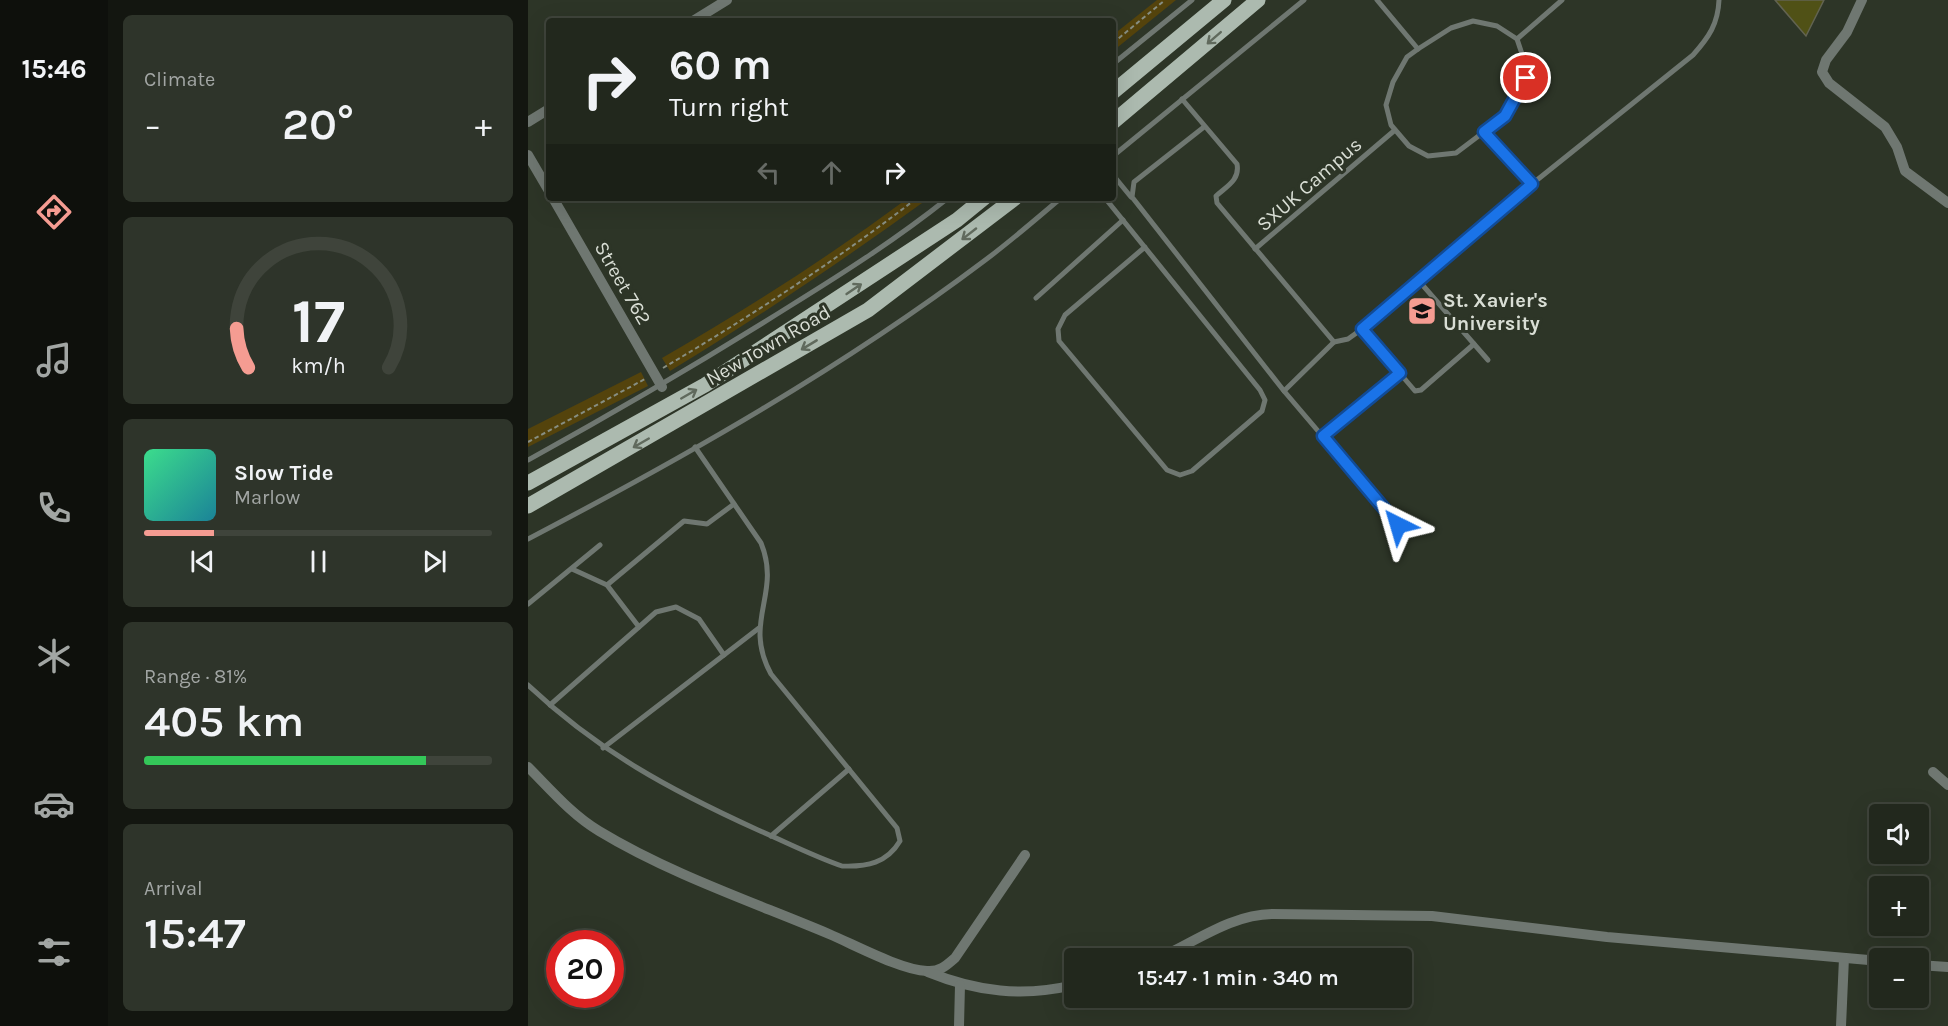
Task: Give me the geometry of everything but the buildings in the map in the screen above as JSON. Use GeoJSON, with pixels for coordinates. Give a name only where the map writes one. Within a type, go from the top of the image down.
{"type":"FeatureCollection","features":[{"type":"Feature","properties":{"kind":"main road"},"geometry":{"type":"LineString","coordinates":[[1116,90],[1224,0]]}},
{"type":"Feature","properties":{"kind":"main road"},"geometry":{"type":"LineString","coordinates":[[1116,119],[1258,0]]}},
{"type":"Feature","properties":{"kind":"main road","name":"New Town Road"},"geometry":{"type":"LineString","coordinates":[[528,483],[705,385],[929,239],[980,201]]}},
{"type":"Feature","properties":{"kind":"main road","name":"New Town Road"},"geometry":{"type":"LineString","coordinates":[[528,506],[868,310],[1011,201]]}},
{"type":"Feature","properties":{"kind":"street"},"geometry":{"type":"LineString","coordinates":[[698,18],[727,0]]}},
{"type":"Feature","properties":{"kind":"street"},"geometry":{"type":"LineString","coordinates":[[1862,0],[1847,32],[1826,60],[1822,72],[1829,83],[1884,127],[1897,147],[1905,171],[1916,182],[1948,203]]}},
{"type":"Feature","properties":{"kind":"street"},"geometry":{"type":"LineString","coordinates":[[528,122],[546,111]]}},
{"type":"Feature","properties":{"kind":"street"},"geometry":{"type":"LineString","coordinates":[[528,154],[546,186]]}},
{"type":"Feature","properties":{"kind":"street","name":"Street 762"},"geometry":{"type":"LineString","coordinates":[[555,201],[662,387]]}},
{"type":"Feature","properties":{"kind":"street"},"geometry":{"type":"LineString","coordinates":[[528,767],[572,810],[598,831],[709,884],[883,957],[928,971],[960,985],[1025,993],[1064,987]]}},
{"type":"Feature","properties":{"kind":"street"},"geometry":{"type":"LineString","coordinates":[[1934,772],[1948,785]]}},
{"type":"Feature","properties":{"kind":"street"},"geometry":{"type":"LineString","coordinates":[[928,971],[944,968],[955,957],[1025,855]]}},
{"type":"Feature","properties":{"kind":"street"},"geometry":{"type":"LineString","coordinates":[[1179,948],[1228,924],[1260,914],[1432,916],[1607,937],[1869,960]]}},
{"type":"Feature","properties":{"kind":"street"},"geometry":{"type":"LineString","coordinates":[[1841,1026],[1844,958]]}},
{"type":"Feature","properties":{"kind":"street"},"geometry":{"type":"LineString","coordinates":[[1929,965],[1948,967]]}},
{"type":"Feature","properties":{"kind":"street"},"geometry":{"type":"LineString","coordinates":[[959,1026],[960,985]]}},
{"type":"Feature","properties":{"kind":"lane"},"geometry":{"type":"LineString","coordinates":[[1116,62],[1191,0]]}},
{"type":"Feature","properties":{"kind":"lane"},"geometry":{"type":"LineString","coordinates":[[1116,154],[1304,0]]}},
{"type":"Feature","properties":{"kind":"lane"},"geometry":{"type":"LineString","coordinates":[[1377,0],[1418,49]]}},
{"type":"Feature","properties":{"kind":"lane"},"geometry":{"type":"LineString","coordinates":[[1517,39],[1562,0]]}},
{"type":"Feature","properties":{"kind":"lane"},"geometry":{"type":"LineString","coordinates":[[1284,391],[1334,342],[1348,339],[1362,329],[1532,184],[1693,55],[1711,36],[1718,17],[1719,0]]}},
{"type":"Feature","properties":{"kind":"lane"},"geometry":{"type":"LineString","coordinates":[[1473,21],[1497,26],[1517,39],[1524,60],[1526,78],[1505,116],[1456,153],[1428,156],[1409,146],[1395,130],[1391,125],[1386,105],[1407,57],[1418,49],[1451,28],[1473,21]]}},
{"type":"Feature","properties":{"kind":"lane"},"geometry":{"type":"LineString","coordinates":[[1182,99],[1231,157],[1238,173],[1215,200],[1255,249]]}},
{"type":"Feature","properties":{"kind":"lane"},"geometry":{"type":"LineString","coordinates":[[1132,197],[1134,182],[1204,127]]}},
{"type":"Feature","properties":{"kind":"lane","name":"SXUK Campus"},"geometry":{"type":"LineString","coordinates":[[1334,342],[1255,249],[1395,130]]}},
{"type":"Feature","properties":{"kind":"lane"},"geometry":{"type":"LineString","coordinates":[[1484,132],[1532,184]]}},
{"type":"Feature","properties":{"kind":"lane"},"geometry":{"type":"LineString","coordinates":[[1116,178],[1284,391],[1398,525]]}},
{"type":"Feature","properties":{"kind":"lane"},"geometry":{"type":"LineString","coordinates":[[528,460],[662,387],[883,248],[944,201]]}},
{"type":"Feature","properties":{"kind":"lane"},"geometry":{"type":"LineString","coordinates":[[528,540],[695,447],[805,382],[985,261],[1058,201]]}},
{"type":"Feature","properties":{"kind":"lane"},"geometry":{"type":"LineString","coordinates":[[1107,201],[1145,247],[1260,390],[1265,400],[1262,411],[1192,471],[1180,475],[1167,470],[1059,341],[1058,329],[1065,315],[1145,247]]}},
{"type":"Feature","properties":{"kind":"lane"},"geometry":{"type":"LineString","coordinates":[[1036,298],[1123,220]]}},
{"type":"Feature","properties":{"kind":"lane"},"geometry":{"type":"LineString","coordinates":[[1419,281],[1488,360]]}},
{"type":"Feature","properties":{"kind":"lane"},"geometry":{"type":"LineString","coordinates":[[1362,329],[1418,391],[1474,344]]}},
{"type":"Feature","properties":{"kind":"lane"},"geometry":{"type":"LineString","coordinates":[[1323,436],[1400,373]]}},
{"type":"Feature","properties":{"kind":"lane"},"geometry":{"type":"LineString","coordinates":[[528,685],[603,748],[714,810],[842,866],[861,867],[876,863],[893,853],[900,841],[897,828],[771,674],[759,645],[759,628],[770,573],[768,559],[761,543],[695,447]]}},
{"type":"Feature","properties":{"kind":"lane"},"geometry":{"type":"LineString","coordinates":[[607,585],[684,521],[707,524],[735,504]]}},
{"type":"Feature","properties":{"kind":"lane"},"geometry":{"type":"LineString","coordinates":[[528,604],[600,545]]}},
{"type":"Feature","properties":{"kind":"lane"},"geometry":{"type":"LineString","coordinates":[[572,568],[607,585],[639,627]]}},
{"type":"Feature","properties":{"kind":"lane"},"geometry":{"type":"LineString","coordinates":[[550,705],[656,612],[676,607],[699,620],[724,655]]}},
{"type":"Feature","properties":{"kind":"lane"},"geometry":{"type":"LineString","coordinates":[[603,748],[759,628]]}},
{"type":"Feature","properties":{"kind":"lane"},"geometry":{"type":"LineString","coordinates":[[771,836],[849,769]]}},
{"type":"Feature","properties":{"kind":"path"},"geometry":{"type":"LineString","coordinates":[[1116,41],[1165,0]]}},
{"type":"Feature","properties":{"kind":"path"},"geometry":{"type":"LineString","coordinates":[[528,442],[654,373],[733,326],[871,234],[913,201]]}},
{"type":"Feature","properties":{"kind":"shaded area"},"geometry":{"type":"Polygon","coordinates":[[[1157,0],[1176,0],[1116,49],[1116,33],[1157,0]]]}},
{"type":"Feature","properties":{"kind":"shaded area"},"geometry":{"type":"Polygon","coordinates":[[[904,201],[925,201],[801,287],[670,371],[662,358],[849,241],[904,201]]]}},
{"type":"Feature","properties":{"kind":"shaded area"},"geometry":{"type":"Polygon","coordinates":[[[641,372],[648,386],[528,447],[528,429],[641,372]]]}},
{"type":"Feature","properties":{"kind":"place","name":"St. Xavier's University"},"geometry":{"type":"Point","coordinates":[1422,311]}},
{"type":"Feature","properties":{"kind":"route"},"geometry":{"type":"LineString","coordinates":[[1398,525],[1323,436],[1400,373],[1362,329],[1532,184],[1484,132],[1505,116],[1526,78]]}}]}
